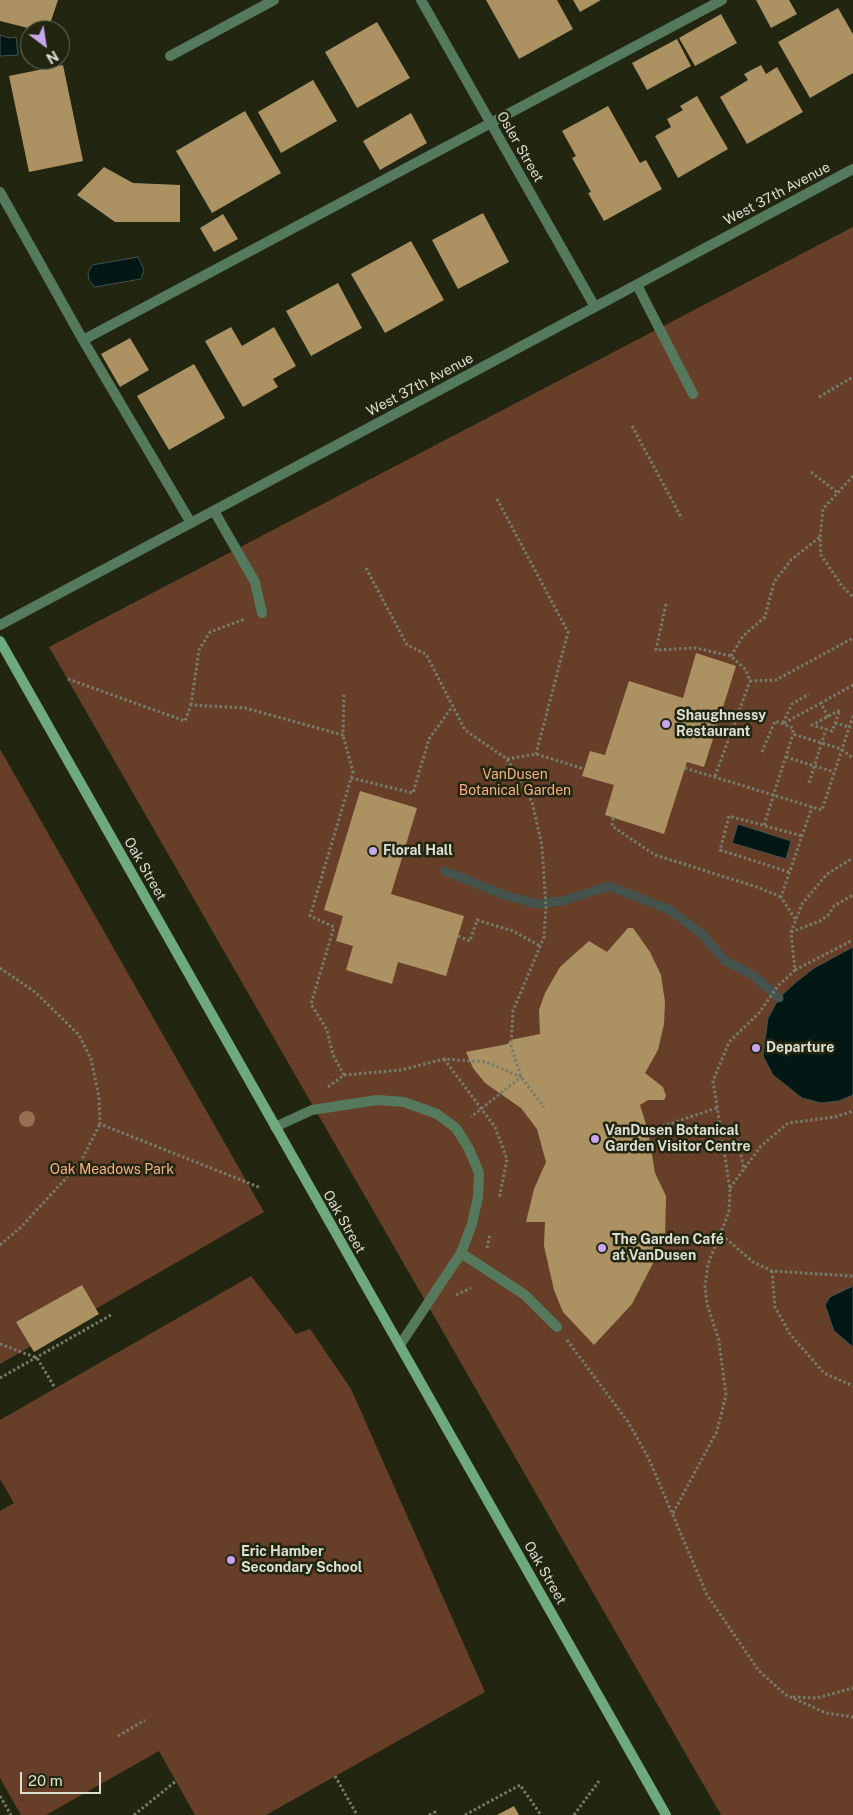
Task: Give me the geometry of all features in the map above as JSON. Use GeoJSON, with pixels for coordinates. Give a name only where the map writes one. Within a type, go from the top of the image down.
{"type":"FeatureCollection","features":[{"type":"Feature","properties":{"kind":"main road","name":"Oak Street"},"geometry":{"type":"LineString","coordinates":[[0,642],[666,1815]]}},
{"type":"Feature","properties":{"kind":"street"},"geometry":{"type":"LineString","coordinates":[[170,56],[274,0]]}},
{"type":"Feature","properties":{"kind":"street","name":"Osler Street"},"geometry":{"type":"LineString","coordinates":[[421,0],[595,307]]}},
{"type":"Feature","properties":{"kind":"street"},"geometry":{"type":"LineString","coordinates":[[83,340],[722,0]]}},
{"type":"Feature","properties":{"kind":"street","name":"West 37th Avenue"},"geometry":{"type":"LineString","coordinates":[[0,625],[853,169]]}},
{"type":"Feature","properties":{"kind":"street"},"geometry":{"type":"LineString","coordinates":[[0,192],[83,340],[191,523]]}},
{"type":"Feature","properties":{"kind":"street"},"geometry":{"type":"LineString","coordinates":[[636,285],[693,394]]}},
{"type":"Feature","properties":{"kind":"street"},"geometry":{"type":"LineString","coordinates":[[214,511],[255,582],[262,613]]}},
{"type":"Feature","properties":{"kind":"street"},"geometry":{"type":"LineString","coordinates":[[275,1127],[312,1110],[377,1100],[404,1102],[436,1114],[456,1128],[469,1149],[479,1173],[478,1197],[472,1224],[461,1253],[400,1345]]}},
{"type":"Feature","properties":{"kind":"street"},"geometry":{"type":"LineString","coordinates":[[461,1253],[525,1295],[557,1327]]}},
{"type":"Feature","properties":{"kind":"path"},"geometry":{"type":"LineString","coordinates":[[819,398],[853,377]]}},
{"type":"Feature","properties":{"kind":"path"},"geometry":{"type":"LineString","coordinates":[[632,426],[682,518]]}},
{"type":"Feature","properties":{"kind":"path"},"geometry":{"type":"LineString","coordinates":[[812,472],[838,493]]}},
{"type":"Feature","properties":{"kind":"path"},"geometry":{"type":"LineString","coordinates":[[853,476],[823,509],[820,537],[821,556],[842,586],[853,597]]}},
{"type":"Feature","properties":{"kind":"path"},"geometry":{"type":"LineString","coordinates":[[497,499],[568,632],[536,754]]}},
{"type":"Feature","properties":{"kind":"path"},"geometry":{"type":"LineString","coordinates":[[731,656],[743,636],[765,617],[774,582],[791,560],[820,537]]}},
{"type":"Feature","properties":{"kind":"path"},"geometry":{"type":"LineString","coordinates":[[366,568],[407,644],[426,654],[465,730],[507,759],[532,802],[542,846],[545,874],[546,907],[544,937],[513,1012],[510,1046],[521,1077],[544,1107]]}},
{"type":"Feature","properties":{"kind":"path"},"geometry":{"type":"LineString","coordinates":[[666,604],[656,650],[696,648],[731,656],[746,670],[750,681],[717,769],[717,777]]}},
{"type":"Feature","properties":{"kind":"path"},"geometry":{"type":"LineString","coordinates":[[68,679],[185,721],[191,705],[199,650],[210,632],[262,613]]}},
{"type":"Feature","properties":{"kind":"path"},"geometry":{"type":"LineString","coordinates":[[750,681],[776,680],[853,638]]}},
{"type":"Feature","properties":{"kind":"path"},"geometry":{"type":"LineString","coordinates":[[783,724],[853,686]]}},
{"type":"Feature","properties":{"kind":"path"},"geometry":{"type":"LineString","coordinates":[[344,692],[343,735],[353,772],[310,916],[334,927],[311,1004],[327,1030],[333,1055],[344,1075]]}},
{"type":"Feature","properties":{"kind":"path"},"geometry":{"type":"LineString","coordinates":[[783,724],[792,704],[809,694]]}},
{"type":"Feature","properties":{"kind":"path"},"geometry":{"type":"LineString","coordinates":[[821,703],[828,717]]}},
{"type":"Feature","properties":{"kind":"path"},"geometry":{"type":"LineString","coordinates":[[191,705],[245,708],[343,735]]}},
{"type":"Feature","properties":{"kind":"path"},"geometry":{"type":"LineString","coordinates":[[351,778],[413,793],[429,739],[452,707]]}},
{"type":"Feature","properties":{"kind":"path"},"geometry":{"type":"LineString","coordinates":[[840,710],[835,723],[832,731],[812,725],[840,710]]}},
{"type":"Feature","properties":{"kind":"path"},"geometry":{"type":"LineString","coordinates":[[686,768],[756,788],[822,810],[853,716]]}},
{"type":"Feature","properties":{"kind":"path"},"geometry":{"type":"LineString","coordinates":[[762,752],[775,721],[793,728],[793,734],[764,825]]}},
{"type":"Feature","properties":{"kind":"path"},"geometry":{"type":"LineString","coordinates":[[835,723],[849,728]]}},
{"type":"Feature","properties":{"kind":"path"},"geometry":{"type":"LineString","coordinates":[[809,783],[826,729]]}},
{"type":"Feature","properties":{"kind":"path"},"geometry":{"type":"LineString","coordinates":[[793,734],[841,749],[853,758]]}},
{"type":"Feature","properties":{"kind":"path"},"geometry":{"type":"LineString","coordinates":[[507,759],[536,754],[584,770]]}},
{"type":"Feature","properties":{"kind":"path"},"geometry":{"type":"LineString","coordinates":[[786,757],[834,772]]}},
{"type":"Feature","properties":{"kind":"path"},"geometry":{"type":"LineString","coordinates":[[780,897],[812,807]]}},
{"type":"Feature","properties":{"kind":"path"},"geometry":{"type":"LineString","coordinates":[[790,872],[720,850],[729,816],[802,836]]}},
{"type":"Feature","properties":{"kind":"path"},"geometry":{"type":"LineString","coordinates":[[613,818],[612,826],[655,855],[757,887],[780,897],[795,919]]}},
{"type":"Feature","properties":{"kind":"path"},"geometry":{"type":"LineString","coordinates":[[795,970],[791,932],[795,919],[814,888],[827,874],[853,858]]}},
{"type":"Feature","properties":{"kind":"path"},"geometry":{"type":"LineString","coordinates":[[791,932],[820,921],[828,915],[834,906],[853,895]]}},
{"type":"Feature","properties":{"kind":"path"},"geometry":{"type":"LineString","coordinates":[[458,936],[470,941],[477,920],[513,932],[540,946]]}},
{"type":"Feature","properties":{"kind":"path"},"geometry":{"type":"LineString","coordinates":[[673,1513],[717,1431],[726,1395],[719,1341],[707,1304],[705,1286],[708,1264],[722,1235],[729,1212],[730,1189],[713,1081],[730,1042],[778,986],[795,970],[853,940]]}},
{"type":"Feature","properties":{"kind":"path"},"geometry":{"type":"LineString","coordinates":[[0,968],[36,992],[79,1036],[91,1059],[99,1097],[100,1124],[80,1163],[22,1226],[0,1246]]}},
{"type":"Feature","properties":{"kind":"path"},"geometry":{"type":"LineString","coordinates":[[322,1092],[344,1075],[400,1070],[444,1059],[486,1062],[521,1077]]}},
{"type":"Feature","properties":{"kind":"path"},"geometry":{"type":"LineString","coordinates":[[456,1128],[521,1077]]}},
{"type":"Feature","properties":{"kind":"path"},"geometry":{"type":"LineString","coordinates":[[648,1131],[717,1108]]}},
{"type":"Feature","properties":{"kind":"path"},"geometry":{"type":"LineString","coordinates":[[730,1189],[761,1146],[788,1123],[835,1118],[853,1111]]}},
{"type":"Feature","properties":{"kind":"path"},"geometry":{"type":"LineString","coordinates":[[100,1124],[261,1188]]}},
{"type":"Feature","properties":{"kind":"path"},"geometry":{"type":"LineString","coordinates":[[737,1135],[744,1171]]}},
{"type":"Feature","properties":{"kind":"path"},"geometry":{"type":"LineString","coordinates":[[722,1235],[753,1262],[772,1271],[853,1276]]}},
{"type":"Feature","properties":{"kind":"path"},"geometry":{"type":"LineString","coordinates":[[772,1271],[775,1307],[790,1334],[824,1373],[853,1386]]}},
{"type":"Feature","properties":{"kind":"path"},"geometry":{"type":"LineString","coordinates":[[0,1378],[111,1315]]}},
{"type":"Feature","properties":{"kind":"path"},"geometry":{"type":"LineString","coordinates":[[557,1327],[628,1422],[648,1457],[707,1595],[758,1671],[786,1696],[826,1713],[853,1717]]}},
{"type":"Feature","properties":{"kind":"path"},"geometry":{"type":"LineString","coordinates":[[0,1344],[37,1358],[55,1388]]}},
{"type":"Feature","properties":{"kind":"path"},"geometry":{"type":"LineString","coordinates":[[786,1696],[817,1698],[853,1688]]}},
{"type":"Feature","properties":{"kind":"path"},"geometry":{"type":"LineString","coordinates":[[118,1736],[144,1720]]}},
{"type":"Feature","properties":{"kind":"path"},"geometry":{"type":"LineString","coordinates":[[335,1776],[357,1815]]}},
{"type":"Feature","properties":{"kind":"path"},"geometry":{"type":"LineString","coordinates":[[134,1815],[176,1781]]}},
{"type":"Feature","properties":{"kind":"path"},"geometry":{"type":"LineString","coordinates":[[574,1815],[599,1781]]}},
{"type":"Feature","properties":{"kind":"path"},"geometry":{"type":"LineString","coordinates":[[465,1815],[520,1785],[541,1815]]}},
{"type":"Feature","properties":{"kind":"path"},"geometry":{"type":"LineString","coordinates":[[0,1796],[11,1815]]}},
{"type":"Feature","properties":{"kind":"path"},"geometry":{"type":"LineString","coordinates":[[429,1815],[436,1812],[433,1815]]}},
{"type":"Feature","properties":{"kind":"green space","name":"VanDusen Botanical Garden"},"geometry":{"type":"Polygon","coordinates":[[[853,227],[853,1815],[721,1815],[49,647],[853,227]]]}},
{"type":"Feature","properties":{"kind":"green space","name":"Oak Meadows Park"},"geometry":{"type":"Polygon","coordinates":[[[0,749],[264,1212],[0,1364],[0,749]]]}},
{"type":"Feature","properties":{"kind":"green space","name":"Eric Hamber Secondary School"},"geometry":{"type":"Polygon","coordinates":[[[251,1276],[296,1334],[310,1329],[351,1389],[485,1692],[266,1815],[195,1815],[159,1751],[46,1815],[21,1815],[0,1778],[0,1511],[14,1503],[0,1479],[0,1420],[251,1276]]]}},
{"type":"Feature","properties":{"kind":"shaded area"},"geometry":{"type":"Polygon","coordinates":[[[0,35],[9,38],[16,37],[18,55],[0,56],[0,35]]]}},
{"type":"Feature","properties":{"kind":"shaded area"},"geometry":{"type":"Polygon","coordinates":[[[138,257],[144,270],[141,279],[95,287],[89,280],[88,273],[92,265],[138,257]]]}},
{"type":"Feature","properties":{"kind":"shaded area"},"geometry":{"type":"Polygon","coordinates":[[[738,824],[791,841],[786,859],[732,843],[738,824]]]}},
{"type":"Feature","properties":{"kind":"shaded area"},"geometry":{"type":"Polygon","coordinates":[[[853,947],[853,1095],[839,1101],[821,1103],[802,1098],[773,1075],[763,1056],[768,1018],[779,998],[795,983],[814,968],[853,947]]]}},
{"type":"Feature","properties":{"kind":"shaded area"},"geometry":{"type":"Polygon","coordinates":[[[853,1286],[853,1347],[834,1331],[825,1305],[830,1297],[853,1286]]]}},
{"type":"Feature","properties":{"kind":"building"},"geometry":{"type":"Polygon","coordinates":[[[0,0],[58,0],[51,20],[20,20],[20,26],[0,21],[0,0]]]}},
{"type":"Feature","properties":{"kind":"building"},"geometry":{"type":"Polygon","coordinates":[[[486,0],[557,0],[573,29],[519,59],[486,0]]]}},
{"type":"Feature","properties":{"kind":"building"},"geometry":{"type":"Polygon","coordinates":[[[573,0],[601,0],[580,12],[573,0]]]}},
{"type":"Feature","properties":{"kind":"building"},"geometry":{"type":"Polygon","coordinates":[[[756,0],[789,0],[797,14],[771,28],[756,0]]]}},
{"type":"Feature","properties":{"kind":"building"},"geometry":{"type":"Polygon","coordinates":[[[838,8],[853,34],[853,73],[810,98],[778,42],[838,8]]]}},
{"type":"Feature","properties":{"kind":"building"},"geometry":{"type":"Polygon","coordinates":[[[721,14],[737,43],[695,66],[679,38],[721,14]]]}},
{"type":"Feature","properties":{"kind":"building"},"geometry":{"type":"Polygon","coordinates":[[[377,22],[410,78],[357,108],[325,52],[377,22]]]}},
{"type":"Feature","properties":{"kind":"building"},"geometry":{"type":"Polygon","coordinates":[[[677,39],[691,66],[647,90],[632,63],[677,39]]]}},
{"type":"Feature","properties":{"kind":"building"},"geometry":{"type":"Polygon","coordinates":[[[761,65],[766,74],[777,67],[803,112],[747,144],[720,97],[748,80],[744,74],[761,65]]]}},
{"type":"Feature","properties":{"kind":"building"},"geometry":{"type":"Polygon","coordinates":[[[38,70],[64,70],[83,161],[29,172],[9,76],[38,70]]]}},
{"type":"Feature","properties":{"kind":"building"},"geometry":{"type":"Polygon","coordinates":[[[313,80],[337,121],[281,153],[258,112],[313,80]]]}},
{"type":"Feature","properties":{"kind":"building"},"geometry":{"type":"Polygon","coordinates":[[[697,96],[728,149],[678,178],[655,136],[671,127],[667,119],[683,110],[680,106],[697,96]]]}},
{"type":"Feature","properties":{"kind":"building"},"geometry":{"type":"Polygon","coordinates":[[[608,106],[640,163],[646,160],[662,189],[604,221],[588,193],[591,192],[572,158],[576,156],[562,131],[608,106]]]}},
{"type":"Feature","properties":{"kind":"building"},"geometry":{"type":"Polygon","coordinates":[[[245,111],[281,173],[212,213],[176,151],[245,111]]]}},
{"type":"Feature","properties":{"kind":"building"},"geometry":{"type":"Polygon","coordinates":[[[411,113],[427,143],[380,170],[363,141],[411,113]]]}},
{"type":"Feature","properties":{"kind":"building"},"geometry":{"type":"Polygon","coordinates":[[[104,167],[133,183],[180,185],[180,222],[115,222],[77,195],[104,167]]]}},
{"type":"Feature","properties":{"kind":"building"},"geometry":{"type":"Polygon","coordinates":[[[483,213],[509,262],[458,289],[432,240],[483,213]]]}},
{"type":"Feature","properties":{"kind":"building"},"geometry":{"type":"Polygon","coordinates":[[[223,214],[238,239],[214,252],[200,228],[223,214]]]}},
{"type":"Feature","properties":{"kind":"building"},"geometry":{"type":"Polygon","coordinates":[[[411,241],[444,300],[385,333],[351,274],[411,241]]]}},
{"type":"Feature","properties":{"kind":"building"},"geometry":{"type":"Polygon","coordinates":[[[338,283],[362,328],[311,356],[286,311],[338,283]]]}},
{"type":"Feature","properties":{"kind":"building"},"geometry":{"type":"Polygon","coordinates":[[[231,327],[242,346],[274,327],[296,366],[273,379],[278,387],[243,407],[205,341],[231,327]]]}},
{"type":"Feature","properties":{"kind":"building"},"geometry":{"type":"Polygon","coordinates":[[[130,338],[149,370],[120,387],[101,354],[130,338]]]}},
{"type":"Feature","properties":{"kind":"building"},"geometry":{"type":"Polygon","coordinates":[[[194,364],[225,418],[169,450],[137,396],[194,364]]]}},
{"type":"Feature","properties":{"kind":"building","name":"Shaughnessy Restaurant"},"geometry":{"type":"Polygon","coordinates":[[[696,653],[736,666],[704,767],[687,762],[664,834],[605,815],[614,785],[582,776],[590,751],[605,755],[629,681],[683,698],[696,653]]]}},
{"type":"Feature","properties":{"kind":"building","name":"Floral Hall"},"geometry":{"type":"Polygon","coordinates":[[[360,791],[417,808],[391,894],[464,916],[446,976],[398,962],[392,984],[346,970],[353,946],[336,941],[343,916],[324,910],[360,791]]]}},
{"type":"Feature","properties":{"kind":"building","name":"VanDusen Botanical Garden Visitor Centre"},"geometry":{"type":"Polygon","coordinates":[[[628,928],[633,928],[650,952],[661,975],[665,1002],[664,1024],[658,1050],[645,1073],[663,1087],[666,1096],[664,1100],[648,1100],[640,1105],[648,1131],[655,1173],[666,1196],[665,1240],[632,1304],[594,1345],[563,1312],[554,1290],[544,1246],[545,1222],[526,1222],[534,1189],[546,1162],[537,1129],[521,1108],[485,1083],[473,1068],[466,1052],[508,1044],[510,1040],[540,1034],[539,1010],[545,993],[560,967],[589,941],[607,952],[628,928]]]}},
{"type":"Feature","properties":{"kind":"building"},"geometry":{"type":"Polygon","coordinates":[[[82,1285],[99,1314],[34,1352],[16,1322],[82,1285]]]}},
{"type":"Feature","properties":{"kind":"building"},"geometry":{"type":"Polygon","coordinates":[[[514,1806],[519,1815],[497,1815],[514,1806]]]}},
{"type":"Feature","properties":{"kind":"waterway"},"geometry":{"type":"LineString","coordinates":[[445,871],[504,895],[537,904],[562,901],[609,886],[670,910],[703,935],[724,960],[754,976],[779,998]]}},
{"type":"Feature","properties":{"kind":"place","name":"Shaughnessy Restaurant"},"geometry":{"type":"Point","coordinates":[666,724]}},
{"type":"Feature","properties":{"kind":"place","name":"Floral Hall"},"geometry":{"type":"Point","coordinates":[373,851]}},
{"type":"Feature","properties":{"kind":"place","name":"Departure"},"geometry":{"type":"Point","coordinates":[756,1048]}},
{"type":"Feature","properties":{"kind":"place","name":"VanDusen Botanical Garden Visitor Centre"},"geometry":{"type":"Point","coordinates":[595,1139]}},
{"type":"Feature","properties":{"kind":"place","name":"The Garden Café at VanDusen"},"geometry":{"type":"Point","coordinates":[602,1248]}},
{"type":"Feature","properties":{"kind":"place","name":"Eric Hamber Secondary School"},"geometry":{"type":"Point","coordinates":[231,1560]}}]}
